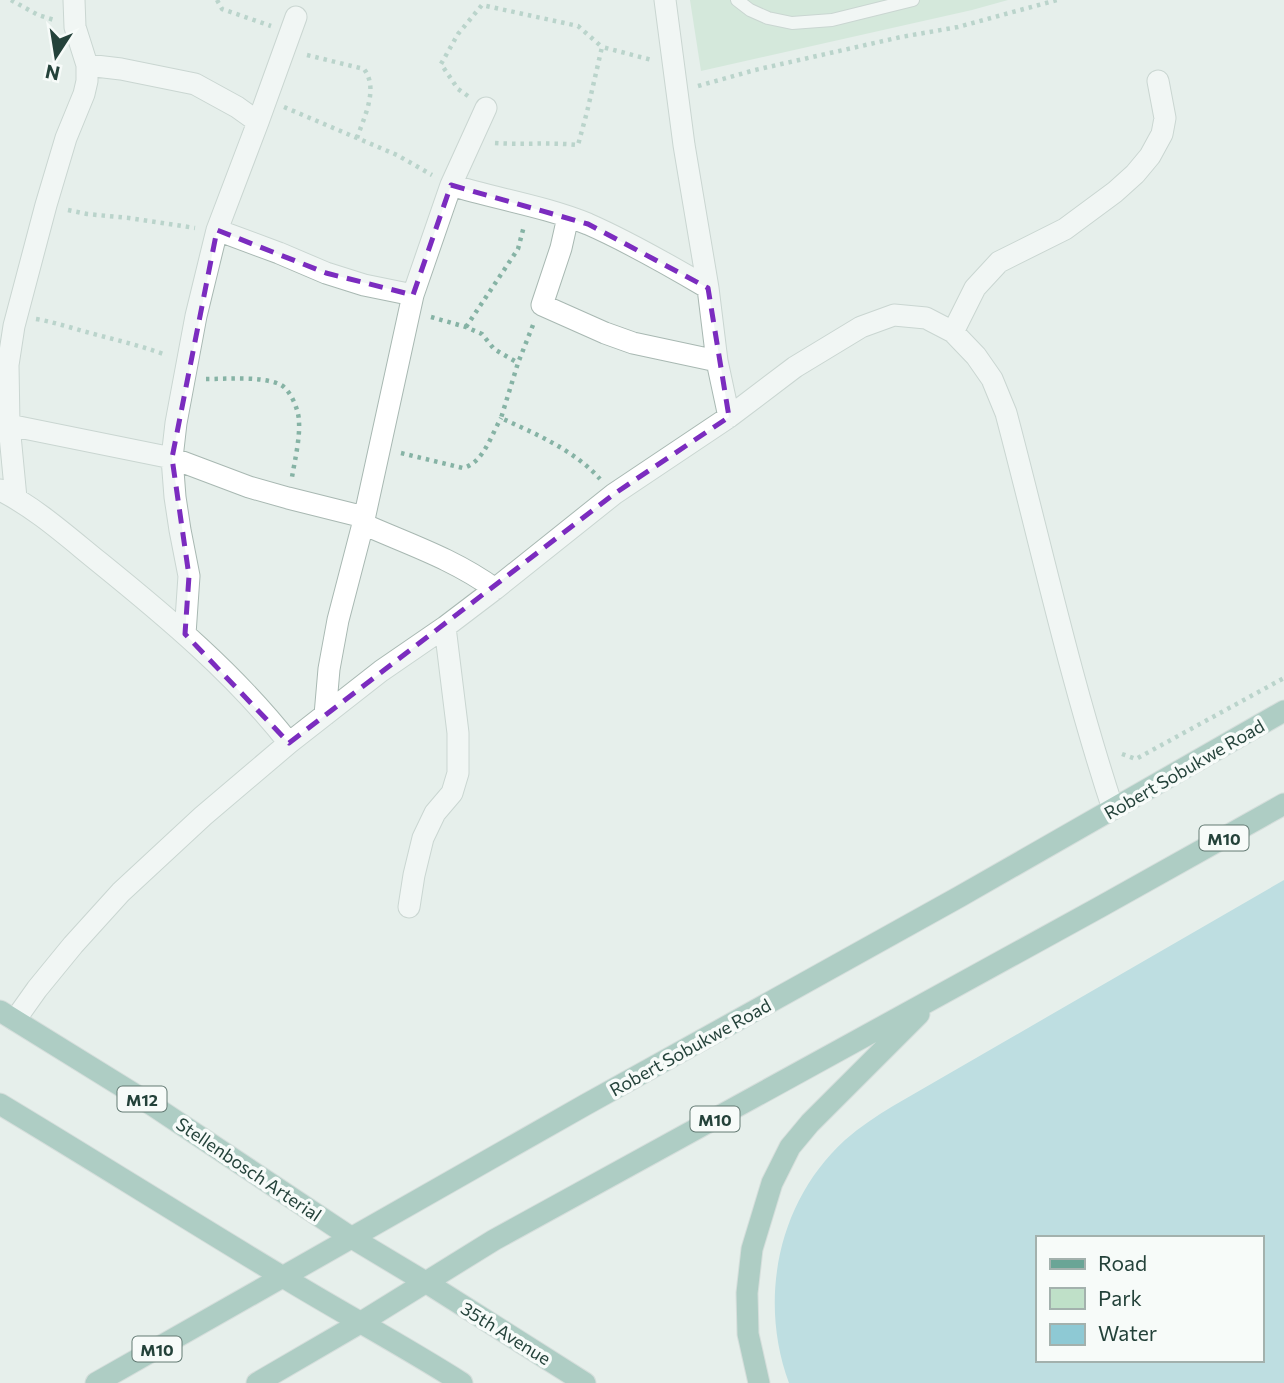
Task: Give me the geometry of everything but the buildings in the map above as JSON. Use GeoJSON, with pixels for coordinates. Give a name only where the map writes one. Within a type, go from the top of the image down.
{"type":"FeatureCollection","features":[{"type":"Feature","properties":{"kind":"main road","name":"Robert Sobukwe Road"},"geometry":{"type":"LineString","coordinates":[[96,1383],[1284,711]]}},
{"type":"Feature","properties":{"kind":"main road","name":"M10"},"geometry":{"type":"LineString","coordinates":[[257,1383],[427,1283],[494,1240],[1284,804]]}},
{"type":"Feature","properties":{"kind":"main road"},"geometry":{"type":"LineString","coordinates":[[759,1383],[748,1334],[747,1293],[752,1249],[772,1183],[790,1147],[810,1123],[936,998]]}},
{"type":"Feature","properties":{"kind":"main road","name":"Stellenbosch Arterial"},"geometry":{"type":"LineString","coordinates":[[8,1015],[152,1105],[352,1238],[427,1283]]}},
{"type":"Feature","properties":{"kind":"main road"},"geometry":{"type":"LineString","coordinates":[[0,1104],[282,1277],[462,1383]]}},
{"type":"Feature","properties":{"kind":"main road","name":"35th Avenue"},"geometry":{"type":"LineString","coordinates":[[427,1283],[585,1383]]}},
{"type":"Feature","properties":{"kind":"street"},"geometry":{"type":"LineString","coordinates":[[74,0],[75,27],[88,65],[87,80],[7,324],[8,494],[49,522],[185,634],[261,709],[289,743]]}},
{"type":"Feature","properties":{"kind":"street"},"geometry":{"type":"LineString","coordinates":[[665,0],[717,361],[729,416]]}},
{"type":"Feature","properties":{"kind":"street"},"geometry":{"type":"LineString","coordinates":[[185,634],[189,576],[175,498],[172,458],[176,423],[216,230],[296,17]]}},
{"type":"Feature","properties":{"kind":"street"},"geometry":{"type":"LineString","coordinates":[[88,65],[195,84],[258,122]]}},
{"type":"Feature","properties":{"kind":"street"},"geometry":{"type":"LineString","coordinates":[[953,332],[975,288],[999,262],[1065,229],[1115,192],[1150,156],[1162,134],[1165,118],[1158,81]]}},
{"type":"Feature","properties":{"kind":"street"},"geometry":{"type":"LineString","coordinates":[[325,715],[328,669],[338,620],[412,303],[451,186],[486,108]]}},
{"type":"Feature","properties":{"kind":"street"},"geometry":{"type":"LineString","coordinates":[[451,186],[588,224],[708,288]]}},
{"type":"Feature","properties":{"kind":"street"},"geometry":{"type":"LineString","coordinates":[[568,217],[542,305],[633,343],[717,361]]}},
{"type":"Feature","properties":{"kind":"street"},"geometry":{"type":"LineString","coordinates":[[216,230],[412,303]]}},
{"type":"Feature","properties":{"kind":"street"},"geometry":{"type":"LineString","coordinates":[[8,1015],[37,989],[121,892],[203,816],[289,743],[381,671],[495,589],[614,494],[729,416],[795,367],[861,327],[894,315],[926,318],[953,332],[976,356],[992,379],[1006,413],[1080,697],[1113,809]]}},
{"type":"Feature","properties":{"kind":"street"},"geometry":{"type":"LineString","coordinates":[[9,425],[172,458],[215,475],[363,521],[454,562],[495,589]]}},
{"type":"Feature","properties":{"kind":"street"},"geometry":{"type":"LineString","coordinates":[[409,907],[423,838],[435,813],[452,793],[458,772],[458,733],[445,627]]}},
{"type":"Feature","properties":{"kind":"lane"},"geometry":{"type":"LineString","coordinates":[[737,0],[750,10],[768,18],[792,23],[832,20],[913,0]]}},
{"type":"Feature","properties":{"kind":"path"},"geometry":{"type":"LineString","coordinates":[[11,0],[38,15],[75,27]]}},
{"type":"Feature","properties":{"kind":"path"},"geometry":{"type":"LineString","coordinates":[[217,0],[222,9],[271,26],[284,50],[364,69],[369,75],[370,97],[357,138]]}},
{"type":"Feature","properties":{"kind":"path"},"geometry":{"type":"LineString","coordinates":[[677,92],[755,70],[958,27],[1057,0]]}},
{"type":"Feature","properties":{"kind":"path"},"geometry":{"type":"LineString","coordinates":[[486,108],[458,89],[442,64],[480,2],[578,26],[602,47],[674,66]]}},
{"type":"Feature","properties":{"kind":"path"},"geometry":{"type":"LineString","coordinates":[[472,141],[517,145],[578,145],[602,47]]}},
{"type":"Feature","properties":{"kind":"path"},"geometry":{"type":"LineString","coordinates":[[266,99],[397,155],[451,186]]}},
{"type":"Feature","properties":{"kind":"path"},"geometry":{"type":"LineString","coordinates":[[46,205],[88,214],[216,230]]}},
{"type":"Feature","properties":{"kind":"path"},"geometry":{"type":"LineString","coordinates":[[466,327],[518,249],[525,222],[536,208]]}},
{"type":"Feature","properties":{"kind":"path"},"geometry":{"type":"LineString","coordinates":[[412,303],[482,334],[494,349],[518,363]]}},
{"type":"Feature","properties":{"kind":"path"},"geometry":{"type":"LineString","coordinates":[[379,449],[463,468],[472,466],[501,418],[525,343],[542,305]]}},
{"type":"Feature","properties":{"kind":"path"},"geometry":{"type":"LineString","coordinates":[[7,324],[37,319],[53,322],[139,344],[186,370],[277,383],[286,389],[295,406],[299,422],[288,498]]}},
{"type":"Feature","properties":{"kind":"path"},"geometry":{"type":"LineString","coordinates":[[501,418],[561,447],[594,472],[614,494]]}},
{"type":"Feature","properties":{"kind":"path"},"geometry":{"type":"LineString","coordinates":[[1122,754],[1136,759],[1284,678]]}},
{"type":"Feature","properties":{"kind":"highlighted area"},"geometry":{"type":"Polygon","coordinates":[[[451,185],[588,224],[708,288],[729,417],[614,494],[289,743],[185,634],[189,576],[172,458],[217,230],[326,273],[413,295],[451,185]]]}},
{"type":"Feature","properties":{"kind":"green space"},"geometry":{"type":"Polygon","coordinates":[[[690,0],[1008,0],[701,71],[690,0]]]}},
{"type":"Feature","properties":{"kind":"water"},"geometry":{"type":"Polygon","coordinates":[[[1284,880],[1284,1383],[789,1383],[775,1318],[775,1285],[780,1253],[804,1192],[822,1165],[845,1140],[868,1122],[1284,880]]]}}]}
